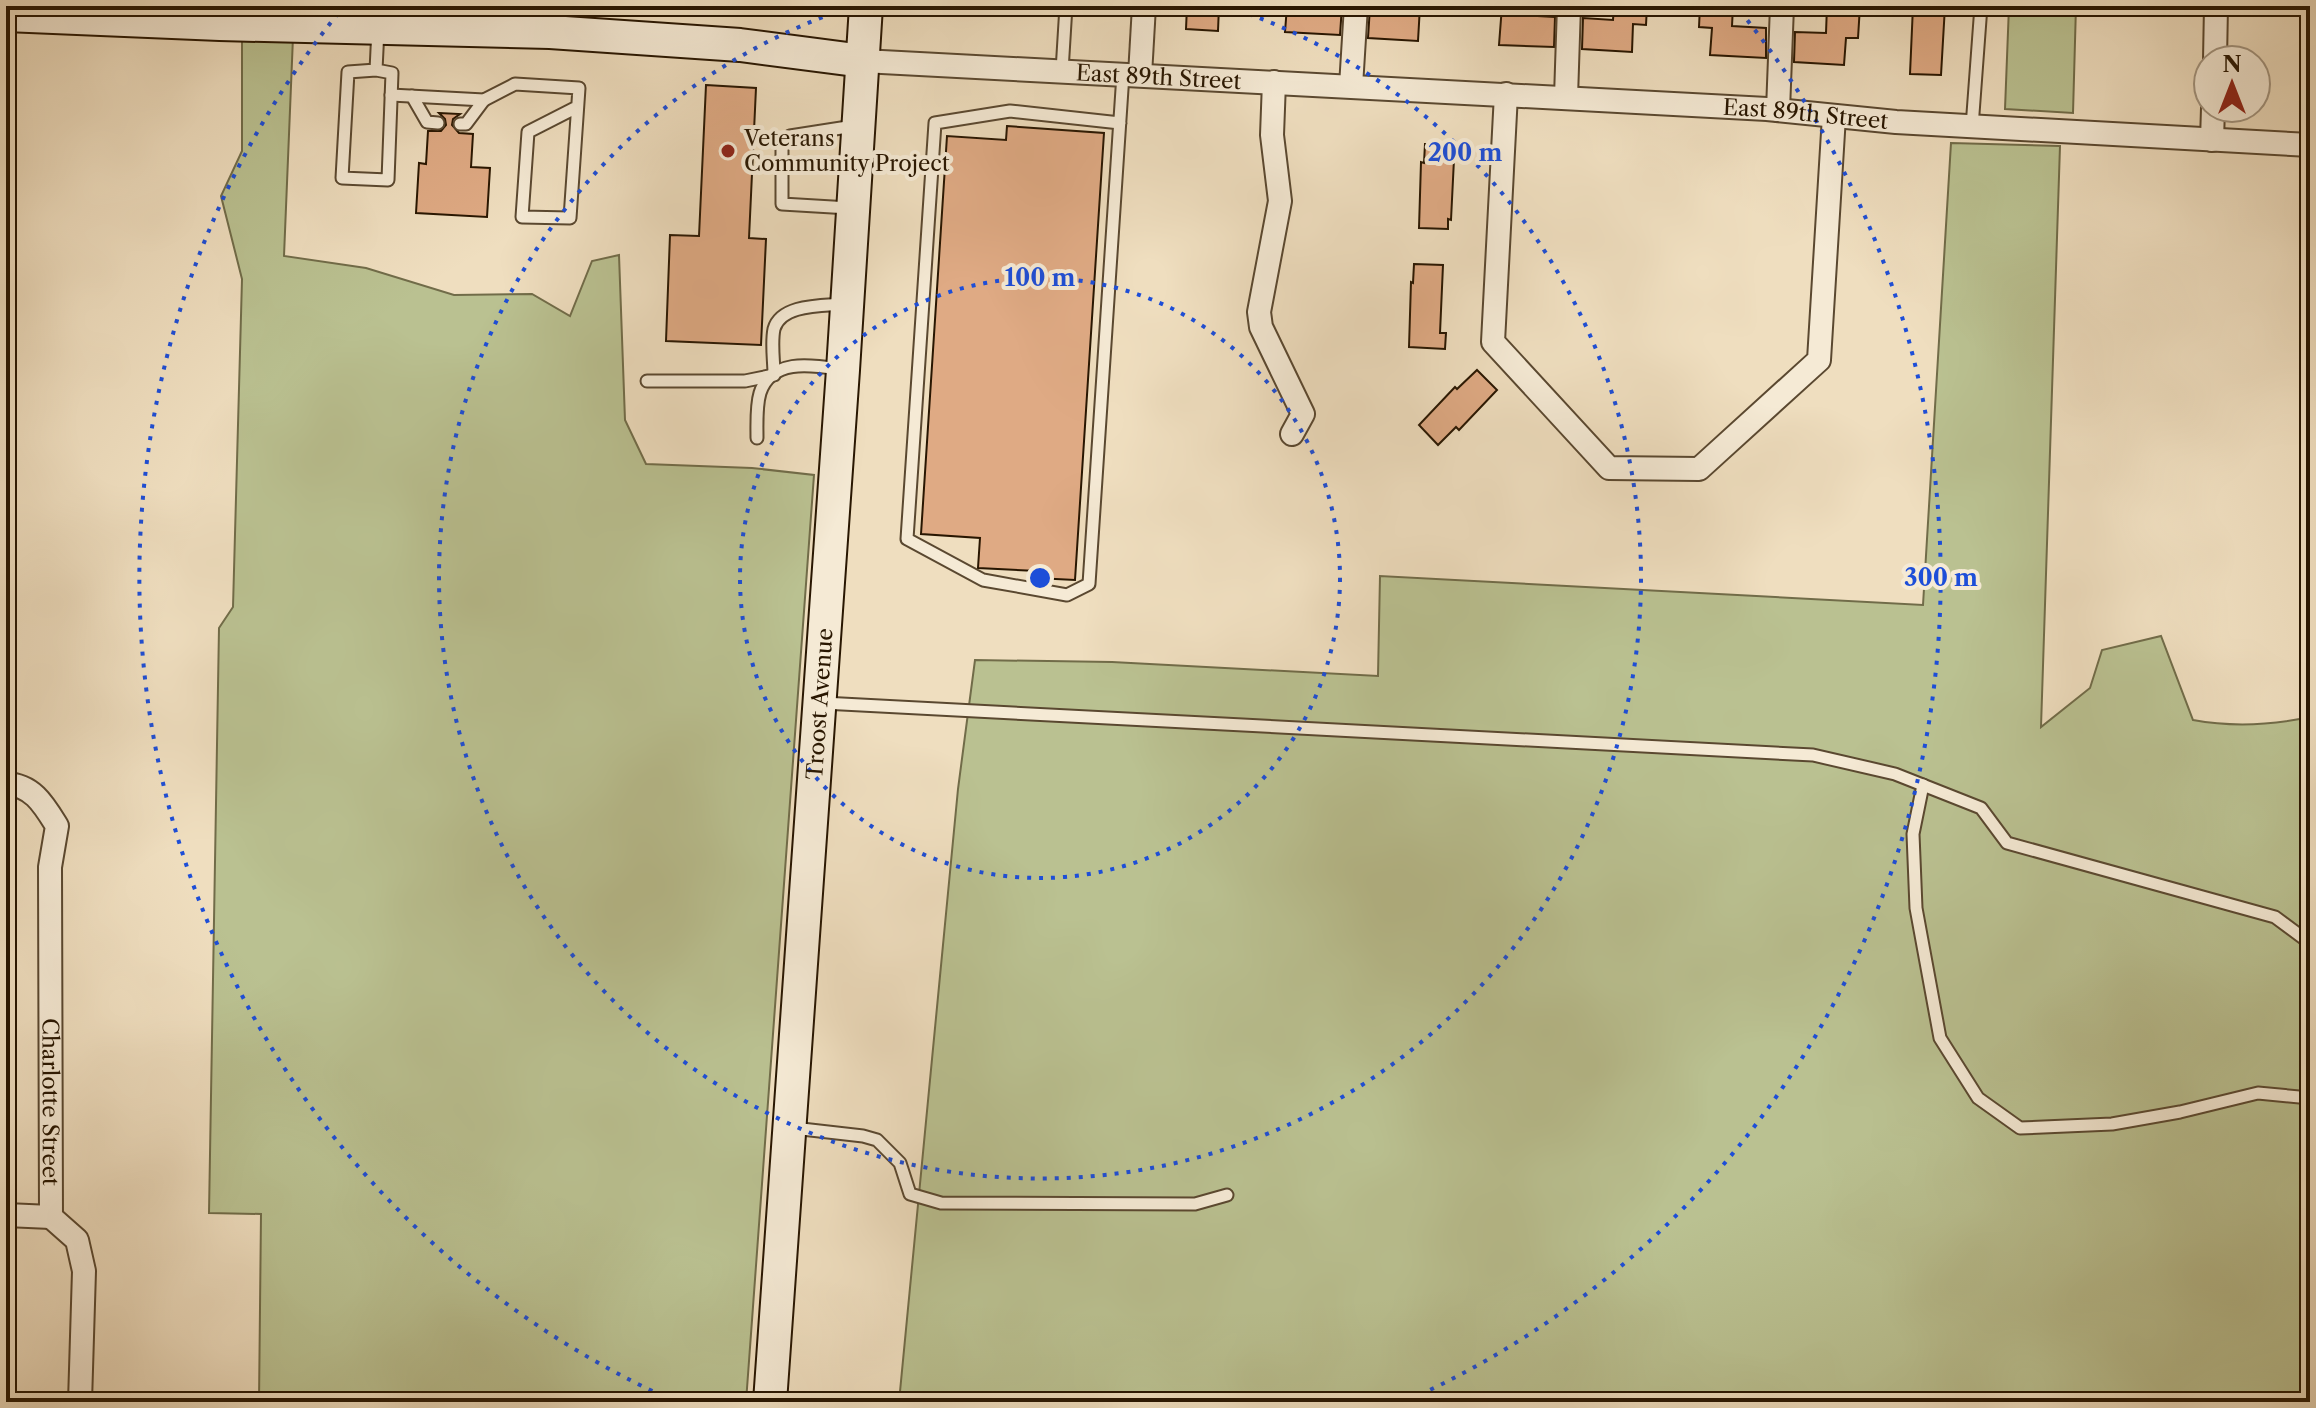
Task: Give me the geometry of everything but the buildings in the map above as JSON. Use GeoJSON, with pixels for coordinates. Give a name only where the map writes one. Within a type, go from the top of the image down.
{"type":"FeatureCollection","features":[{"type":"Feature","properties":{"kind":"main road","name":"Troost Avenue"},"geometry":{"type":"LineString","coordinates":[[770,1402],[866,6]]}},
{"type":"Feature","properties":{"kind":"main road","name":"East 89th Street"},"geometry":{"type":"LineString","coordinates":[[6,15],[309,21],[378,28],[550,32],[740,45],[863,61]]}},
{"type":"Feature","properties":{"kind":"street"},"geometry":{"type":"LineString","coordinates":[[1131,74],[1144,6]]}},
{"type":"Feature","properties":{"kind":"street"},"geometry":{"type":"LineString","coordinates":[[1351,86],[1356,6]]}},
{"type":"Feature","properties":{"kind":"street"},"geometry":{"type":"LineString","coordinates":[[1566,97],[1569,6]]}},
{"type":"Feature","properties":{"kind":"street"},"geometry":{"type":"LineString","coordinates":[[1778,110],[1782,6]]}},
{"type":"Feature","properties":{"kind":"street"},"geometry":{"type":"LineString","coordinates":[[2215,44],[2216,6]]}},
{"type":"Feature","properties":{"kind":"street","name":"East 89th Street"},"geometry":{"type":"LineString","coordinates":[[863,61],[1566,97],[1778,110],[1972,127],[2310,145]]}},
{"type":"Feature","properties":{"kind":"street"},"geometry":{"type":"LineString","coordinates":[[1274,82],[1272,135],[1280,201],[1259,312],[1261,327],[1303,414],[1292,434]]}},
{"type":"Feature","properties":{"kind":"street"},"geometry":{"type":"LineString","coordinates":[[1506,94],[1493,342],[1609,468],[1699,469],[1819,360],[1834,116]]}},
{"type":"Feature","properties":{"kind":"street"},"geometry":{"type":"LineString","coordinates":[[2212,124],[2212,140]]}},
{"type":"Feature","properties":{"kind":"street","name":"Charlotte Street"},"geometry":{"type":"LineString","coordinates":[[6,784],[19,784],[39,797],[57,826],[50,867],[51,1217],[77,1240],[84,1271],[80,1402]]}},
{"type":"Feature","properties":{"kind":"street"},"geometry":{"type":"LineString","coordinates":[[6,1215],[51,1217]]}},
{"type":"Feature","properties":{"kind":"lane"},"geometry":{"type":"LineString","coordinates":[[1062,71],[1066,6]]}},
{"type":"Feature","properties":{"kind":"lane"},"geometry":{"type":"LineString","coordinates":[[1972,127],[1981,6]]}},
{"type":"Feature","properties":{"kind":"lane"},"geometry":{"type":"LineString","coordinates":[[376,70],[378,28]]}},
{"type":"Feature","properties":{"kind":"lane"},"geometry":{"type":"LineString","coordinates":[[376,70],[392,73],[388,180],[342,178],[348,72],[376,70]]}},
{"type":"Feature","properties":{"kind":"lane"},"geometry":{"type":"LineString","coordinates":[[1120,123],[1010,111],[935,123],[907,539],[983,580],[1067,595],[1089,584],[1120,123],[1131,74]]}},
{"type":"Feature","properties":{"kind":"lane"},"geometry":{"type":"LineString","coordinates":[[460,124],[466,124],[484,100],[515,84],[579,88],[570,218],[522,217],[528,132],[577,107]]}},
{"type":"Feature","properties":{"kind":"lane"},"geometry":{"type":"LineString","coordinates":[[391,95],[484,100]]}},
{"type":"Feature","properties":{"kind":"lane"},"geometry":{"type":"LineString","coordinates":[[412,96],[427,122],[438,123]]}},
{"type":"Feature","properties":{"kind":"lane"},"geometry":{"type":"LineString","coordinates":[[854,208],[782,204],[782,147],[790,136],[859,125]]}},
{"type":"Feature","properties":{"kind":"lane"},"geometry":{"type":"LineString","coordinates":[[757,438],[759,394],[774,375],[774,331],[778,321],[803,308],[847,304]]}},
{"type":"Feature","properties":{"kind":"lane"},"geometry":{"type":"LineString","coordinates":[[647,381],[745,381],[774,375],[800,364],[843,370]]}},
{"type":"Feature","properties":{"kind":"lane"},"geometry":{"type":"LineString","coordinates":[[819,703],[1813,755],[1895,774],[1981,808],[2007,843],[2275,917],[2310,943]]}},
{"type":"Feature","properties":{"kind":"lane"},"geometry":{"type":"LineString","coordinates":[[1923,785],[1913,834],[1916,908],[1940,1038],[1978,1098],[2020,1128],[2112,1124],[2258,1093],[2310,1098]]}},
{"type":"Feature","properties":{"kind":"lane"},"geometry":{"type":"LineString","coordinates":[[789,1127],[877,1140],[900,1163],[910,1194],[941,1203],[1195,1204],[1227,1195]]}},
{"type":"Feature","properties":{"kind":"green space"},"geometry":{"type":"Polygon","coordinates":[[[2009,6],[2076,6],[2073,113],[2005,109],[2009,6]]]}},
{"type":"Feature","properties":{"kind":"green space"},"geometry":{"type":"Polygon","coordinates":[[[242,36],[293,37],[284,256],[366,268],[454,295],[532,294],[570,316],[592,261],[619,255],[625,420],[646,464],[752,468],[814,475],[746,1402],[259,1402],[261,1214],[209,1213],[219,628],[233,607],[242,279],[221,196],[242,151],[242,36]]]}},
{"type":"Feature","properties":{"kind":"green space"},"geometry":{"type":"Polygon","coordinates":[[[1951,143],[2060,146],[2041,727],[2090,688],[2102,650],[2161,636],[2193,720],[2252,724],[2310,717],[2310,1402],[899,1402],[958,789],[975,660],[1112,662],[1378,676],[1380,576],[1923,605],[1951,143]]]}},
{"type":"Feature","properties":{"kind":"place","name":"Veterans Community Project"},"geometry":{"type":"Point","coordinates":[728,151]}}]}
